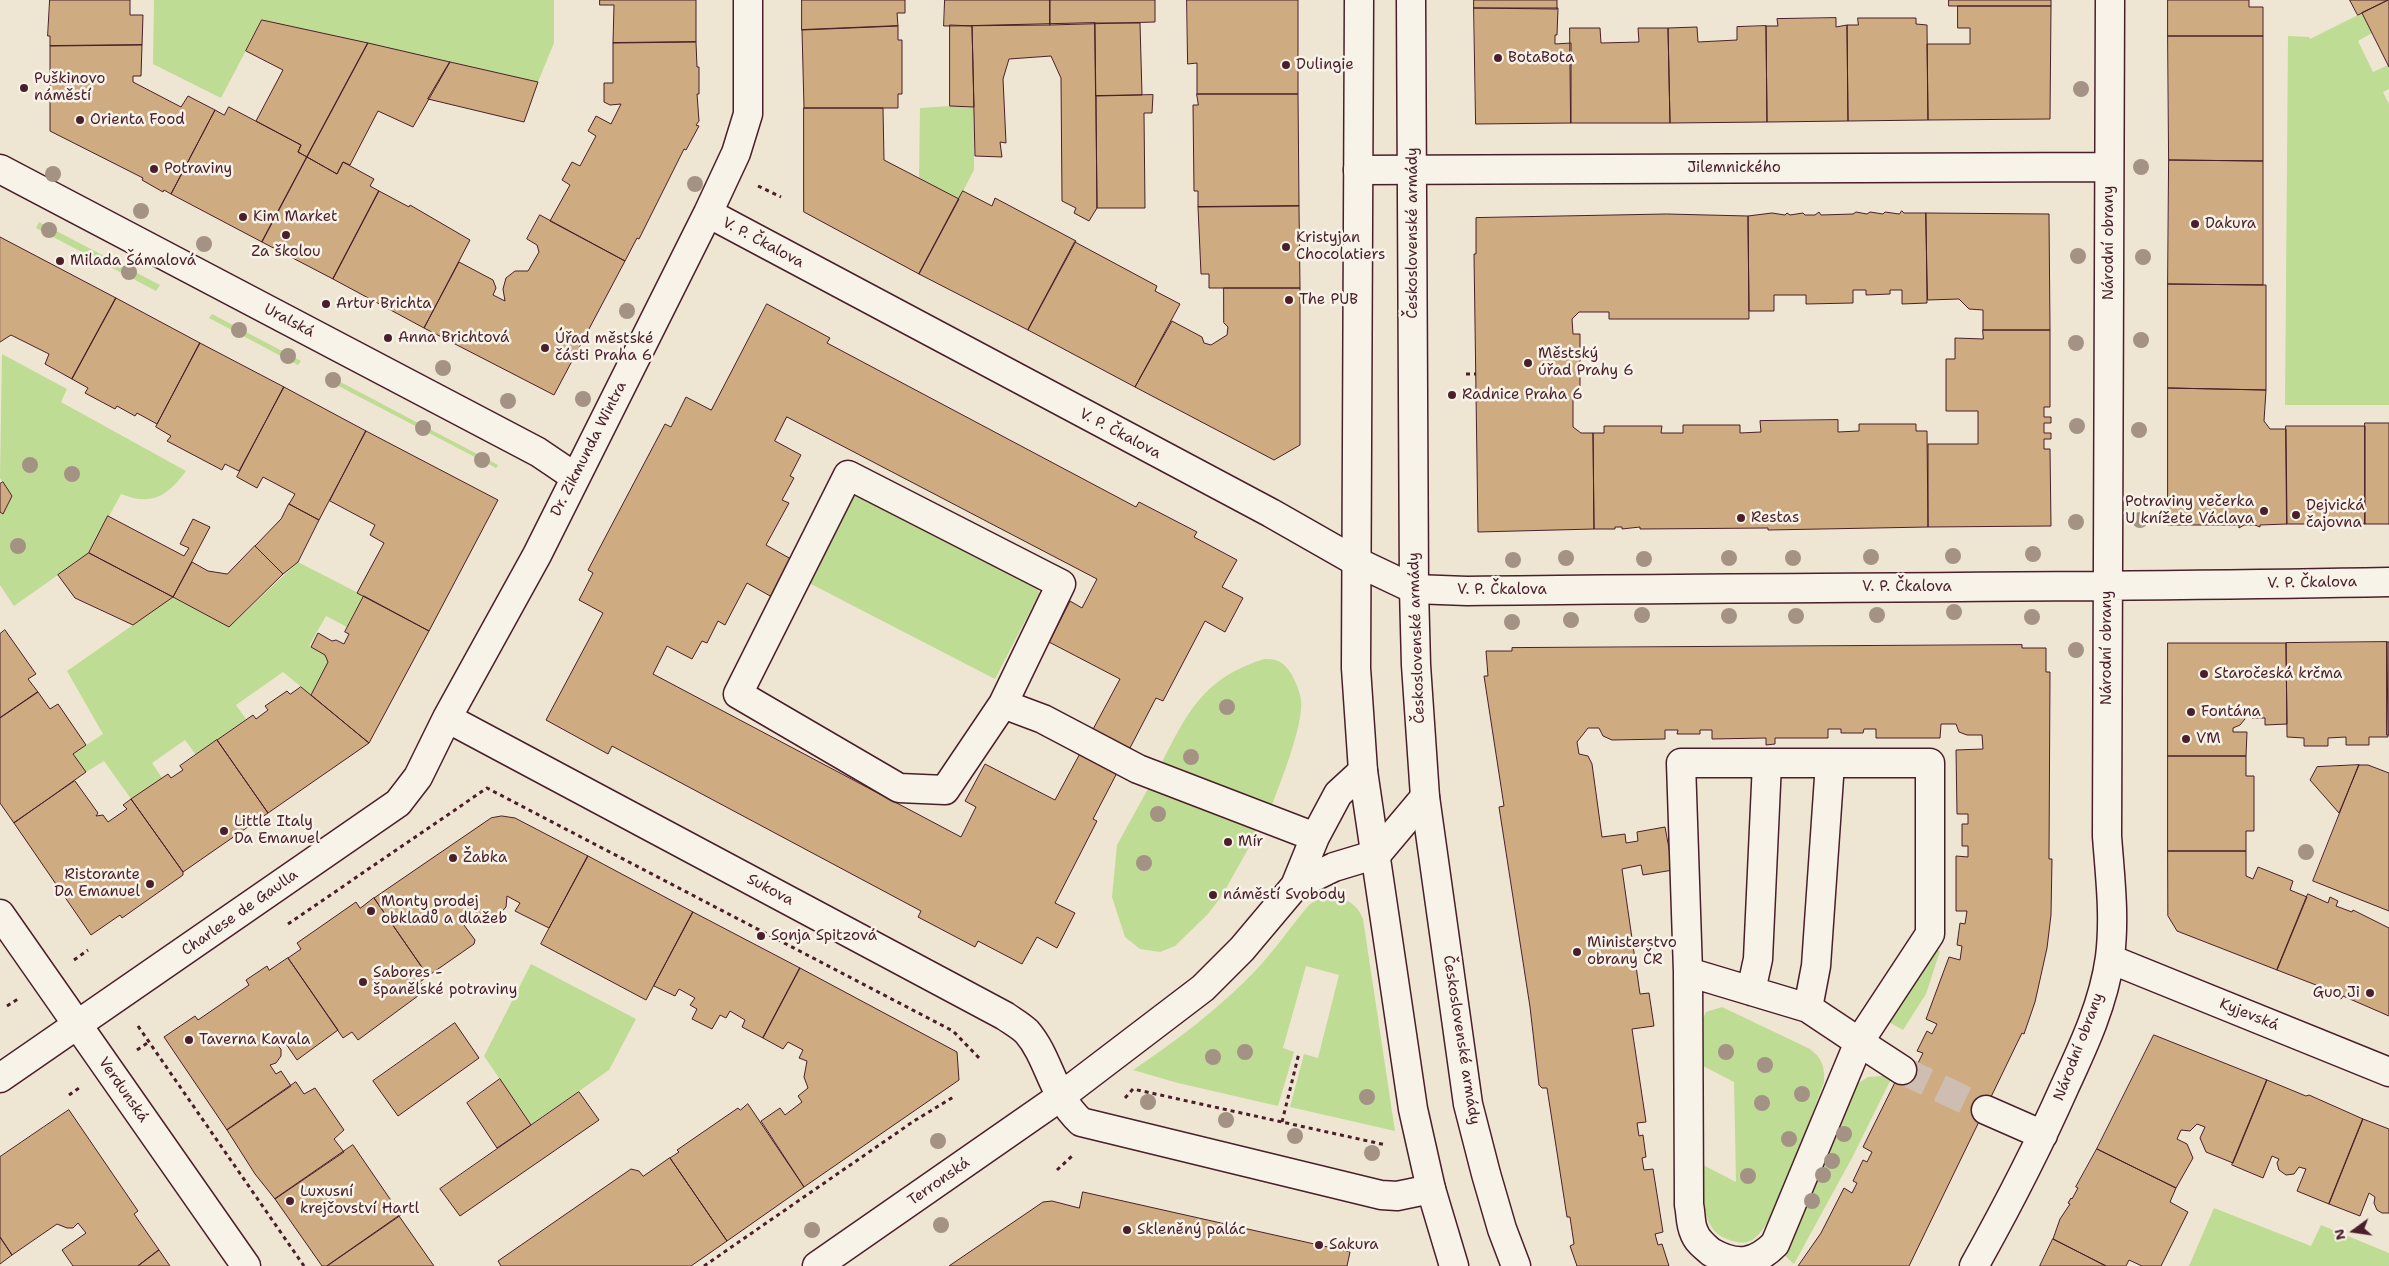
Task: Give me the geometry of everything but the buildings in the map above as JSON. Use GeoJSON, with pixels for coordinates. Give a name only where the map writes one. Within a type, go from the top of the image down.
{"type":"FeatureCollection","features":[{"type":"Feature","properties":{"kind":"street","name":"Dr. Zikmunda Wintra"},"geometry":{"type":"LineString","coordinates":[[447,718],[537,555],[708,213],[736,152],[748,114],[748,0]]}},
{"type":"Feature","properties":{"kind":"street"},"geometry":{"type":"LineString","coordinates":[[1359,0],[1356,668],[1363,771],[1377,854],[1413,1110],[1431,1189],[1454,1266]]}},
{"type":"Feature","properties":{"kind":"street","name":"Československé armády"},"geometry":{"type":"LineString","coordinates":[[1411,0],[1414,589],[1416,665],[1425,797],[1468,1104],[1494,1202],[1516,1266]]}},
{"type":"Feature","properties":{"kind":"street","name":"Národní obrany"},"geometry":{"type":"LineString","coordinates":[[1974,1266],[2043,1136],[2083,1046],[2099,1004],[2110,958],[2113,910],[2107,836],[2107,587],[2110,0]]}},
{"type":"Feature","properties":{"kind":"street","name":"Jilemnického"},"geometry":{"type":"LineString","coordinates":[[1358,170],[2109,167]]}},
{"type":"Feature","properties":{"kind":"street","name":"Uralská"},"geometry":{"type":"LineString","coordinates":[[0,169],[538,452],[576,477]]}},
{"type":"Feature","properties":{"kind":"street","name":"V. P. Čkalova"},"geometry":{"type":"LineString","coordinates":[[708,213],[1270,513],[1357,562],[1414,589],[1467,591],[1859,586],[2107,587],[2389,582]]}},
{"type":"Feature","properties":{"kind":"street"},"geometry":{"type":"LineString","coordinates":[[848,475],[1061,584],[1003,704],[945,790],[899,788],[738,694],[848,475]]}},
{"type":"Feature","properties":{"kind":"street"},"geometry":{"type":"LineString","coordinates":[[1003,704],[1044,719],[1138,769],[1315,837]]}},
{"type":"Feature","properties":{"kind":"street","name":"Charlese de Gaulla"},"geometry":{"type":"LineString","coordinates":[[0,1078],[119,998],[398,803],[418,777],[447,718]]}},
{"type":"Feature","properties":{"kind":"street","name":"Sukova"},"geometry":{"type":"LineString","coordinates":[[447,718],[1005,1016],[1026,1032],[1060,1097]]}},
{"type":"Feature","properties":{"kind":"street"},"geometry":{"type":"LineString","coordinates":[[1681,763],[1767,763],[1930,763],[1930,934],[1860,1042],[1775,1244],[1762,1257],[1748,1264],[1740,1265],[1720,1260],[1700,1242],[1693,1231],[1690,1205],[1688,972],[1681,763]]}},
{"type":"Feature","properties":{"kind":"street"},"geometry":{"type":"LineString","coordinates":[[1752,991],[1758,959],[1767,763]]}},
{"type":"Feature","properties":{"kind":"street"},"geometry":{"type":"LineString","coordinates":[[1808,1008],[1816,966],[1830,763]]}},
{"type":"Feature","properties":{"kind":"street"},"geometry":{"type":"LineString","coordinates":[[1363,771],[1338,794],[1315,837],[1295,886],[1242,949],[1204,988],[1060,1097],[1082,1122],[1100,1128],[1381,1195],[1397,1196],[1431,1189]]}},
{"type":"Feature","properties":{"kind":"street"},"geometry":{"type":"LineString","coordinates":[[1295,886],[1334,868],[1377,854],[1425,797]]}},
{"type":"Feature","properties":{"kind":"street","name":"Verdunská"},"geometry":{"type":"LineString","coordinates":[[0,914],[246,1266]]}},
{"type":"Feature","properties":{"kind":"street","name":"Kyjevská"},"geometry":{"type":"LineString","coordinates":[[2110,958],[2389,1072]]}},
{"type":"Feature","properties":{"kind":"street"},"geometry":{"type":"LineString","coordinates":[[1688,972],[1808,1008],[1902,1070]]}},
{"type":"Feature","properties":{"kind":"street","name":"Terronská"},"geometry":{"type":"LineString","coordinates":[[818,1266],[1060,1097]]}},
{"type":"Feature","properties":{"kind":"street"},"geometry":{"type":"LineString","coordinates":[[1986,1110],[2043,1136]]}},
{"type":"Feature","properties":{"kind":"path"},"geometry":{"type":"LineString","coordinates":[[1466,374],[1476,374]]}},
{"type":"Feature","properties":{"kind":"path"},"geometry":{"type":"LineString","coordinates":[[281,929],[488,788],[953,1031],[981,1060]]}},
{"type":"Feature","properties":{"kind":"path"},"geometry":{"type":"LineString","coordinates":[[119,998],[304,1266]]}},
{"type":"Feature","properties":{"kind":"path"},"geometry":{"type":"LineString","coordinates":[[137,1025],[145,1020]]}},
{"type":"Feature","properties":{"kind":"path"},"geometry":{"type":"LineString","coordinates":[[1282,1122],[1299,1053]]}},
{"type":"Feature","properties":{"kind":"path"},"geometry":{"type":"LineString","coordinates":[[704,1266],[914,1121],[955,1096]]}},
{"type":"Feature","properties":{"kind":"green space"},"geometry":{"type":"Polygon","coordinates":[[[154,0],[554,0],[554,43],[538,82],[262,20],[221,98],[153,64],[154,0]]]}},
{"type":"Feature","properties":{"kind":"green space"},"geometry":{"type":"Polygon","coordinates":[[[2362,13],[2372,33],[2358,41],[2373,72],[2388,65],[2389,67],[2389,89],[2383,92],[2389,104],[2389,405],[2285,405],[2288,36],[2309,37],[2310,39],[2362,13]]]}},
{"type":"Feature","properties":{"kind":"green space"},"geometry":{"type":"Polygon","coordinates":[[[974,107],[974,170],[959,199],[919,179],[920,108],[974,107]]]}},
{"type":"Feature","properties":{"kind":"green space"},"geometry":{"type":"Polygon","coordinates":[[[39,222],[160,285],[156,291],[36,228],[39,222]]]}},
{"type":"Feature","properties":{"kind":"green space"},"geometry":{"type":"Polygon","coordinates":[[[212,314],[301,361],[298,365],[209,318],[212,314]]]}},
{"type":"Feature","properties":{"kind":"green space"},"geometry":{"type":"Polygon","coordinates":[[[2,354],[67,389],[61,402],[186,471],[172,487],[158,497],[141,499],[121,494],[89,553],[14,606],[0,585],[0,512],[3,514],[12,496],[0,478],[2,354]]]}},
{"type":"Feature","properties":{"kind":"green space"},"geometry":{"type":"Polygon","coordinates":[[[329,376],[498,465],[496,468],[327,380],[329,376]]]}},
{"type":"Feature","properties":{"kind":"green space"},"geometry":{"type":"Polygon","coordinates":[[[862,492],[1037,585],[1039,594],[995,679],[809,583],[853,496],[862,492]]]}},
{"type":"Feature","properties":{"kind":"green space"},"geometry":{"type":"Polygon","coordinates":[[[298,562],[364,596],[347,627],[326,616],[309,646],[325,655],[328,662],[311,695],[283,672],[236,705],[246,719],[196,755],[185,740],[152,763],[162,778],[131,799],[104,761],[86,772],[73,754],[103,734],[67,671],[173,597],[229,627],[298,562]]]}},
{"type":"Feature","properties":{"kind":"green space"},"geometry":{"type":"Polygon","coordinates":[[[1264,659],[1277,660],[1287,667],[1296,684],[1301,700],[1299,724],[1295,739],[1271,808],[1160,766],[1189,714],[1211,687],[1243,667],[1264,659]]]}},
{"type":"Feature","properties":{"kind":"green space"},"geometry":{"type":"Polygon","coordinates":[[[1149,787],[1260,828],[1221,897],[1207,915],[1175,946],[1160,952],[1140,949],[1125,937],[1112,897],[1117,845],[1149,787]]]}},
{"type":"Feature","properties":{"kind":"green space"},"geometry":{"type":"Polygon","coordinates":[[[1331,896],[1342,898],[1351,903],[1358,909],[1363,919],[1395,1131],[1290,1107],[1304,1054],[1318,1058],[1339,975],[1306,966],[1283,1048],[1294,1052],[1278,1106],[1178,1083],[1133,1070],[1227,998],[1263,962],[1309,905],[1319,898],[1331,896]]]}},
{"type":"Feature","properties":{"kind":"green space"},"geometry":{"type":"Polygon","coordinates":[[[1935,949],[1940,951],[1926,994],[1903,1030],[1887,1021],[1935,949]]]}},
{"type":"Feature","properties":{"kind":"green space"},"geometry":{"type":"Polygon","coordinates":[[[531,964],[636,1019],[609,1070],[531,1125],[484,1056],[531,964]]]}},
{"type":"Feature","properties":{"kind":"green space"},"geometry":{"type":"Polygon","coordinates":[[[1722,1007],[1810,1049],[1820,1059],[1824,1072],[1824,1082],[1774,1211],[1764,1228],[1755,1238],[1741,1243],[1727,1239],[1711,1227],[1707,1218],[1703,1196],[1703,1165],[1736,1182],[1734,1082],[1701,1065],[1703,1018],[1706,1012],[1722,1007]]]}},
{"type":"Feature","properties":{"kind":"green space"},"geometry":{"type":"Polygon","coordinates":[[[1883,1076],[1891,1079],[1853,1156],[1794,1264],[1783,1254],[1848,1090],[1868,1077],[1883,1076]]]}},
{"type":"Feature","properties":{"kind":"green space"},"geometry":{"type":"Polygon","coordinates":[[[2214,1208],[2311,1246],[2321,1225],[2389,1253],[2389,1266],[2189,1266],[2214,1208]]]}},
{"type":"Feature","properties":{"kind":"tunnel"},"geometry":{"type":"LineString","coordinates":[[1902,1070],[1986,1110]]}},
{"type":"Feature","properties":{"kind":"place","name":"BotaBota"},"geometry":{"type":"Point","coordinates":[1498,58]}},
{"type":"Feature","properties":{"kind":"place","name":"Dulingie"},"geometry":{"type":"Point","coordinates":[1286,65]}},
{"type":"Feature","properties":{"kind":"place","name":"Puškinovo náměstí"},"geometry":{"type":"Point","coordinates":[24,88]}},
{"type":"Feature","properties":{"kind":"place","name":"Orienta Food"},"geometry":{"type":"Point","coordinates":[80,120]}},
{"type":"Feature","properties":{"kind":"place","name":"Potraviny"},"geometry":{"type":"Point","coordinates":[154,169]}},
{"type":"Feature","properties":{"kind":"place","name":"Kim Market"},"geometry":{"type":"Point","coordinates":[243,217]}},
{"type":"Feature","properties":{"kind":"place","name":"Dakura"},"geometry":{"type":"Point","coordinates":[2195,224]}},
{"type":"Feature","properties":{"kind":"place","name":"Za školou"},"geometry":{"type":"Point","coordinates":[286,235]}},
{"type":"Feature","properties":{"kind":"place","name":"Kristyjan Chocolatiers"},"geometry":{"type":"Point","coordinates":[1286,247]}},
{"type":"Feature","properties":{"kind":"place","name":"Milada Šámalová"},"geometry":{"type":"Point","coordinates":[60,261]}},
{"type":"Feature","properties":{"kind":"place","name":"The PUB"},"geometry":{"type":"Point","coordinates":[1289,300]}},
{"type":"Feature","properties":{"kind":"place","name":"Artur Brichta"},"geometry":{"type":"Point","coordinates":[326,304]}},
{"type":"Feature","properties":{"kind":"place","name":"Anna Brichtová"},"geometry":{"type":"Point","coordinates":[388,338]}},
{"type":"Feature","properties":{"kind":"place","name":"Úřad městské části Praha 6"},"geometry":{"type":"Point","coordinates":[545,348]}},
{"type":"Feature","properties":{"kind":"place","name":"Městský úřad Prahy 6"},"geometry":{"type":"Point","coordinates":[1528,363]}},
{"type":"Feature","properties":{"kind":"place","name":"Radnice Praha 6"},"geometry":{"type":"Point","coordinates":[1452,395]}},
{"type":"Feature","properties":{"kind":"place","name":"Potraviny večerka U knížete Václava"},"geometry":{"type":"Point","coordinates":[2264,511]}},
{"type":"Feature","properties":{"kind":"place","name":"Dejvická čajovna"},"geometry":{"type":"Point","coordinates":[2296,515]}},
{"type":"Feature","properties":{"kind":"place","name":"Restas"},"geometry":{"type":"Point","coordinates":[1741,518]}},
{"type":"Feature","properties":{"kind":"place","name":"Staročeská krčma"},"geometry":{"type":"Point","coordinates":[2204,674]}},
{"type":"Feature","properties":{"kind":"place","name":"Fontána"},"geometry":{"type":"Point","coordinates":[2191,712]}},
{"type":"Feature","properties":{"kind":"place","name":"VM"},"geometry":{"type":"Point","coordinates":[2186,739]}},
{"type":"Feature","properties":{"kind":"place","name":"Little Italy Da Emanuel"},"geometry":{"type":"Point","coordinates":[224,831]}},
{"type":"Feature","properties":{"kind":"place","name":"Mír"},"geometry":{"type":"Point","coordinates":[1228,842]}},
{"type":"Feature","properties":{"kind":"place","name":"Žabka"},"geometry":{"type":"Point","coordinates":[453,858]}},
{"type":"Feature","properties":{"kind":"place","name":"Ristorante Da Emanuel"},"geometry":{"type":"Point","coordinates":[150,884]}},
{"type":"Feature","properties":{"kind":"place","name":"náměstí Svobody"},"geometry":{"type":"Point","coordinates":[1213,895]}},
{"type":"Feature","properties":{"kind":"place","name":"Monty prodej obkladů a dlažeb"},"geometry":{"type":"Point","coordinates":[371,911]}},
{"type":"Feature","properties":{"kind":"place","name":"Sonja Spitzová"},"geometry":{"type":"Point","coordinates":[761,936]}},
{"type":"Feature","properties":{"kind":"place","name":"Ministerstvo obrany ČR"},"geometry":{"type":"Point","coordinates":[1577,952]}},
{"type":"Feature","properties":{"kind":"place","name":"Sabores - španělské potraviny"},"geometry":{"type":"Point","coordinates":[363,982]}},
{"type":"Feature","properties":{"kind":"place","name":"Guo Ji"},"geometry":{"type":"Point","coordinates":[2370,993]}},
{"type":"Feature","properties":{"kind":"place","name":"Taverna Kavala"},"geometry":{"type":"Point","coordinates":[189,1040]}},
{"type":"Feature","properties":{"kind":"place","name":"Luxusní krejčovství Hartl"},"geometry":{"type":"Point","coordinates":[290,1201]}},
{"type":"Feature","properties":{"kind":"place","name":"Skleněný palác"},"geometry":{"type":"Point","coordinates":[1127,1230]}},
{"type":"Feature","properties":{"kind":"place","name":"Sakura"},"geometry":{"type":"Point","coordinates":[1319,1245]}}]}
